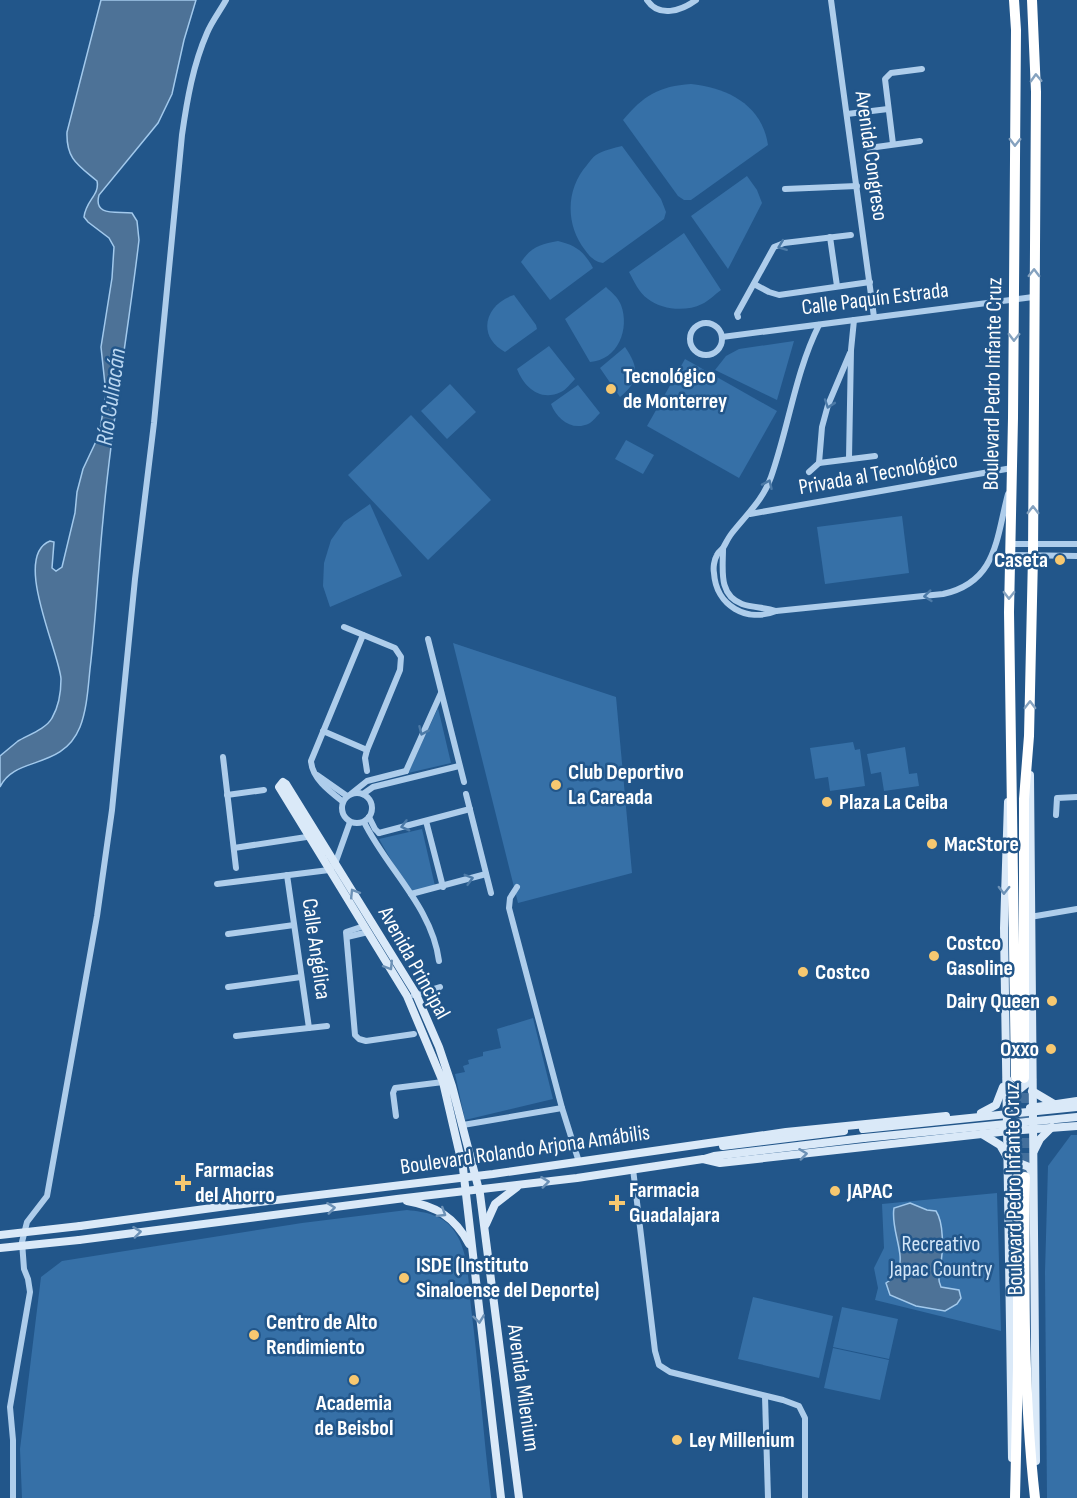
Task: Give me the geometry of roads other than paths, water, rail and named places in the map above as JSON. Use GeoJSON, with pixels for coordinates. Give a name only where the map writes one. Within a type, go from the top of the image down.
{"type":"FeatureCollection","features":[{"type":"Feature","properties":{"kind":"highway","name":"Boulevard Pedro Infante Cruz"},"geometry":{"type":"LineString","coordinates":[[1014,0],[1016,40],[1009,660],[1017,1078]]}},
{"type":"Feature","properties":{"kind":"highway","name":"Boulevard Pedro Infante Cruz"},"geometry":{"type":"LineString","coordinates":[[1017,1078],[1033,555],[1036,92],[1032,0]]}},
{"type":"Feature","properties":{"kind":"highway","name":"Boulevard Pedro Infante Cruz"},"geometry":{"type":"LineString","coordinates":[[1015,1498],[1021,1176]]}},
{"type":"Feature","properties":{"kind":"highway","name":"Boulevard Pedro Infante Cruz"},"geometry":{"type":"LineString","coordinates":[[1021,1176],[1031,1461],[1035,1498]]}},
{"type":"Feature","properties":{"kind":"street"},"geometry":{"type":"LineString","coordinates":[[13,1498],[13,1440],[10,1407],[30,1292],[22,1258],[23,1234],[30,1219],[47,1196],[104,866],[117,765],[187,102],[207,32],[226,0]]}},
{"type":"Feature","properties":{"kind":"street"},"geometry":{"type":"LineString","coordinates":[[646,0],[655,10],[664,11],[677,10],[696,0]]}},
{"type":"Feature","properties":{"kind":"street","name":"Avenida Congreso"},"geometry":{"type":"LineString","coordinates":[[831,0],[874,317]]}},
{"type":"Feature","properties":{"kind":"street"},"geometry":{"type":"LineString","coordinates":[[893,144],[885,81],[891,73],[922,69]]}},
{"type":"Feature","properties":{"kind":"street"},"geometry":{"type":"LineString","coordinates":[[847,114],[888,109]]}},
{"type":"Feature","properties":{"kind":"street"},"geometry":{"type":"LineString","coordinates":[[869,148],[920,141]]}},
{"type":"Feature","properties":{"kind":"street"},"geometry":{"type":"LineString","coordinates":[[785,189],[857,186]]}},
{"type":"Feature","properties":{"kind":"street"},"geometry":{"type":"LineString","coordinates":[[738,317],[737,314],[774,247],[784,243],[852,235]]}},
{"type":"Feature","properties":{"kind":"street"},"geometry":{"type":"LineString","coordinates":[[830,237],[837,286]]}},
{"type":"Feature","properties":{"kind":"street"},"geometry":{"type":"LineString","coordinates":[[754,284],[779,295],[870,282]]}},
{"type":"Feature","properties":{"kind":"street","name":"Calle Paquín Estrada"},"geometry":{"type":"LineString","coordinates":[[722,337],[1034,297]]}},
{"type":"Feature","properties":{"kind":"street"},"geometry":{"type":"LineString","coordinates":[[849,458],[851,350],[854,320]]}},
{"type":"Feature","properties":{"kind":"street"},"geometry":{"type":"LineString","coordinates":[[705,324],[715,326],[722,337],[718,350],[708,355],[697,353],[690,339],[694,329],[705,324]]}},
{"type":"Feature","properties":{"kind":"street"},"geometry":{"type":"LineString","coordinates":[[819,325],[792,398],[771,479],[762,497],[730,536],[723,549],[722,575],[729,595],[742,604],[776,611],[943,594],[961,590],[980,577],[990,560],[1012,472]]}},
{"type":"Feature","properties":{"kind":"street"},"geometry":{"type":"LineString","coordinates":[[819,463],[822,428],[828,405],[851,350]]}},
{"type":"Feature","properties":{"kind":"street"},"geometry":{"type":"LineString","coordinates":[[809,472],[819,463],[875,456]]}},
{"type":"Feature","properties":{"kind":"street","name":"Privada al Tecnológico"},"geometry":{"type":"LineString","coordinates":[[749,514],[1012,472]]}},
{"type":"Feature","properties":{"kind":"street"},"geometry":{"type":"LineString","coordinates":[[1010,549],[1033,543],[1077,544]]}},
{"type":"Feature","properties":{"kind":"street"},"geometry":{"type":"LineString","coordinates":[[1010,549],[1033,555],[1077,556]]}},
{"type":"Feature","properties":{"kind":"street"},"geometry":{"type":"LineString","coordinates":[[344,627],[395,648],[401,657],[400,670],[364,758],[367,771]]}},
{"type":"Feature","properties":{"kind":"street"},"geometry":{"type":"LineString","coordinates":[[363,635],[311,760],[312,770],[316,775],[347,797],[363,794],[374,787],[407,774],[441,693]]}},
{"type":"Feature","properties":{"kind":"street"},"geometry":{"type":"LineString","coordinates":[[428,639],[464,782]]}},
{"type":"Feature","properties":{"kind":"street"},"geometry":{"type":"LineString","coordinates":[[323,731],[367,750]]}},
{"type":"Feature","properties":{"kind":"street","name":"Boulevard Pedro Infante Cruz"},"geometry":{"type":"LineString","coordinates":[[1017,1078],[1032,1091],[1033,1160],[1021,1176],[1008,1159],[1007,1111],[1017,1078],[1030,917],[1029,736]]}},
{"type":"Feature","properties":{"kind":"street"},"geometry":{"type":"LineString","coordinates":[[223,757],[236,868]]}},
{"type":"Feature","properties":{"kind":"street"},"geometry":{"type":"LineString","coordinates":[[363,794],[371,802],[372,812],[367,819],[356,824],[350,822],[343,815],[347,797],[370,779],[459,766]]}},
{"type":"Feature","properties":{"kind":"street","name":"Avenida Principal"},"geometry":{"type":"LineString","coordinates":[[284,787],[412,995],[439,1047],[463,1125],[475,1176]]}},
{"type":"Feature","properties":{"kind":"street"},"geometry":{"type":"LineString","coordinates":[[227,795],[264,790]]}},
{"type":"Feature","properties":{"kind":"street"},"geometry":{"type":"LineString","coordinates":[[466,794],[491,893]]}},
{"type":"Feature","properties":{"kind":"street"},"geometry":{"type":"LineString","coordinates":[[1056,815],[1057,798],[1077,797]]}},
{"type":"Feature","properties":{"kind":"street"},"geometry":{"type":"LineString","coordinates":[[377,835],[470,810]]}},
{"type":"Feature","properties":{"kind":"street"},"geometry":{"type":"LineString","coordinates":[[367,819],[429,924],[436,942],[439,961]]}},
{"type":"Feature","properties":{"kind":"street"},"geometry":{"type":"LineString","coordinates":[[426,821],[443,886]]}},
{"type":"Feature","properties":{"kind":"street"},"geometry":{"type":"LineString","coordinates":[[217,884],[332,867],[350,822]]}},
{"type":"Feature","properties":{"kind":"street"},"geometry":{"type":"LineString","coordinates":[[234,848],[313,836]]}},
{"type":"Feature","properties":{"kind":"street","name":"Avenida Principal"},"geometry":{"type":"LineString","coordinates":[[332,867],[366,929],[412,995],[443,1082],[455,1128],[464,1178]]}},
{"type":"Feature","properties":{"kind":"street"},"geometry":{"type":"LineString","coordinates":[[411,894],[486,874]]}},
{"type":"Feature","properties":{"kind":"street","name":"Calle Angélica"},"geometry":{"type":"LineString","coordinates":[[287,875],[309,1028]]}},
{"type":"Feature","properties":{"kind":"street"},"geometry":{"type":"LineString","coordinates":[[517,886],[510,898],[509,908],[562,1108],[579,1162]]}},
{"type":"Feature","properties":{"kind":"street"},"geometry":{"type":"LineString","coordinates":[[1030,917],[1077,909]]}},
{"type":"Feature","properties":{"kind":"street"},"geometry":{"type":"LineString","coordinates":[[228,934],[294,925]]}},
{"type":"Feature","properties":{"kind":"street"},"geometry":{"type":"LineString","coordinates":[[366,929],[347,934],[357,1037],[366,1041],[414,1034]]}},
{"type":"Feature","properties":{"kind":"street"},"geometry":{"type":"LineString","coordinates":[[228,987],[301,977]]}},
{"type":"Feature","properties":{"kind":"street"},"geometry":{"type":"LineString","coordinates":[[412,995],[440,987]]}},
{"type":"Feature","properties":{"kind":"street"},"geometry":{"type":"LineString","coordinates":[[236,1036],[327,1026]]}},
{"type":"Feature","properties":{"kind":"street"},"geometry":{"type":"LineString","coordinates":[[981,1113],[996,1106],[1017,1078]]}},
{"type":"Feature","properties":{"kind":"street"},"geometry":{"type":"LineString","coordinates":[[396,1116],[393,1093],[395,1088],[443,1082]]}},
{"type":"Feature","properties":{"kind":"street"},"geometry":{"type":"LineString","coordinates":[[1032,1091],[1054,1105]]}},
{"type":"Feature","properties":{"kind":"street","name":"Boulevard Rolando Arjona Amábilis"},"geometry":{"type":"LineString","coordinates":[[0,1235],[80,1227],[227,1206],[464,1178],[786,1132],[1007,1111],[1077,1101]]}},
{"type":"Feature","properties":{"kind":"street"},"geometry":{"type":"LineString","coordinates":[[703,1159],[733,1150],[1077,1107]]}},
{"type":"Feature","properties":{"kind":"street"},"geometry":{"type":"LineString","coordinates":[[463,1125],[562,1108]]}},
{"type":"Feature","properties":{"kind":"street"},"geometry":{"type":"LineString","coordinates":[[863,1133],[1077,1117]]}},
{"type":"Feature","properties":{"kind":"street","name":"Boulevard Rolando Arjona Amábilis"},"geometry":{"type":"LineString","coordinates":[[0,1248],[521,1185],[703,1159],[720,1163],[1033,1128],[1077,1126]]}},
{"type":"Feature","properties":{"kind":"street"},"geometry":{"type":"LineString","coordinates":[[1033,1160],[1036,1145],[1052,1127]]}},
{"type":"Feature","properties":{"kind":"street"},"geometry":{"type":"LineString","coordinates":[[982,1134],[1000,1145],[1008,1159]]}},
{"type":"Feature","properties":{"kind":"street"},"geometry":{"type":"LineString","coordinates":[[703,1145],[733,1150]]}},
{"type":"Feature","properties":{"kind":"street"},"geometry":{"type":"LineString","coordinates":[[633,1169],[655,1351],[659,1365],[670,1372],[799,1406],[805,1427],[805,1498]]}},
{"type":"Feature","properties":{"kind":"street","name":"Avenida Milenium"},"geometry":{"type":"LineString","coordinates":[[475,1176],[485,1227],[519,1498]]}},
{"type":"Feature","properties":{"kind":"street","name":"Avenida Milenium"},"geometry":{"type":"LineString","coordinates":[[464,1178],[501,1498]]}},
{"type":"Feature","properties":{"kind":"street"},"geometry":{"type":"LineString","coordinates":[[485,1227],[495,1204],[521,1185]]}},
{"type":"Feature","properties":{"kind":"street"},"geometry":{"type":"LineString","coordinates":[[397,1199],[423,1204],[442,1212],[459,1227],[471,1250]]}},
{"type":"Feature","properties":{"kind":"street"},"geometry":{"type":"LineString","coordinates":[[765,1396],[768,1498]]}},
{"type":"Feature","properties":{"kind":"water","name":"Río Culiacán"},"geometry":{"type":"Polygon","coordinates":[[[101,0],[196,0],[172,94],[158,123],[99,195],[98,202],[103,210],[132,213],[137,221],[139,240],[106,485],[92,650],[84,713],[80,727],[72,741],[62,750],[51,757],[16,770],[0,787],[0,756],[18,741],[46,725],[58,704],[61,679],[40,605],[35,565],[39,550],[50,541],[54,542],[52,568],[56,571],[62,567],[75,513],[77,492],[83,469],[99,435],[106,394],[101,347],[112,278],[114,247],[109,238],[84,217],[87,206],[97,190],[97,181],[74,161],[67,141],[67,132],[101,0]]]}},
{"type":"Feature","properties":{"kind":"water"},"geometry":{"type":"Polygon","coordinates":[[[910,1203],[936,1211],[939,1216],[942,1229],[940,1284],[941,1287],[959,1290],[961,1298],[957,1304],[945,1311],[916,1306],[890,1295],[886,1283],[892,1279],[900,1266],[893,1216],[894,1208],[910,1203]]]}},
{"type":"Feature","properties":{"kind":"tunnel"},"geometry":{"type":"LineString","coordinates":[[1016,1077],[1017,1178]]}},
{"type":"Feature","properties":{"kind":"tunnel"},"geometry":{"type":"LineString","coordinates":[[1024,1078],[1025,1177]]}},
{"type":"Feature","properties":{"kind":"place","name":"Tecnológico de Monterrey"},"geometry":{"type":"Point","coordinates":[611,389]}},
{"type":"Feature","properties":{"kind":"place","name":"Caseta"},"geometry":{"type":"Point","coordinates":[1060,560]}},
{"type":"Feature","properties":{"kind":"place","name":"Club Deportivo La Careada"},"geometry":{"type":"Point","coordinates":[556,785]}},
{"type":"Feature","properties":{"kind":"place","name":"Plaza La Ceiba"},"geometry":{"type":"Point","coordinates":[827,802]}},
{"type":"Feature","properties":{"kind":"place","name":"MacStore"},"geometry":{"type":"Point","coordinates":[932,844]}},
{"type":"Feature","properties":{"kind":"place","name":"Costco Gasoline"},"geometry":{"type":"Point","coordinates":[934,956]}},
{"type":"Feature","properties":{"kind":"place","name":"Costco"},"geometry":{"type":"Point","coordinates":[803,972]}},
{"type":"Feature","properties":{"kind":"place","name":"Dairy Queen"},"geometry":{"type":"Point","coordinates":[1052,1001]}},
{"type":"Feature","properties":{"kind":"place","name":"Oxxo"},"geometry":{"type":"Point","coordinates":[1051,1049]}},
{"type":"Feature","properties":{"kind":"place","name":"Farmacias del Ahorro"},"geometry":{"type":"Point","coordinates":[183,1183]}},
{"type":"Feature","properties":{"kind":"place","name":"JAPAC"},"geometry":{"type":"Point","coordinates":[835,1191]}},
{"type":"Feature","properties":{"kind":"place","name":"Farmacia Guadalajara"},"geometry":{"type":"Point","coordinates":[617,1203]}},
{"type":"Feature","properties":{"kind":"place","name":"ISDE (Instituto Sinaloense del Deporte)"},"geometry":{"type":"Point","coordinates":[404,1278]}},
{"type":"Feature","properties":{"kind":"place","name":"Centro de Alto Rendimiento"},"geometry":{"type":"Point","coordinates":[254,1335]}},
{"type":"Feature","properties":{"kind":"place","name":"Academia de Beisbol"},"geometry":{"type":"Point","coordinates":[354,1380]}},
{"type":"Feature","properties":{"kind":"place","name":"Ley Millenium"},"geometry":{"type":"Point","coordinates":[677,1440]}},
{"type":"Feature","properties":{"kind":"park label","name":"Recreativo Japac Country"},"geometry":{"type":"Point","coordinates":[941,1256]}}]}
